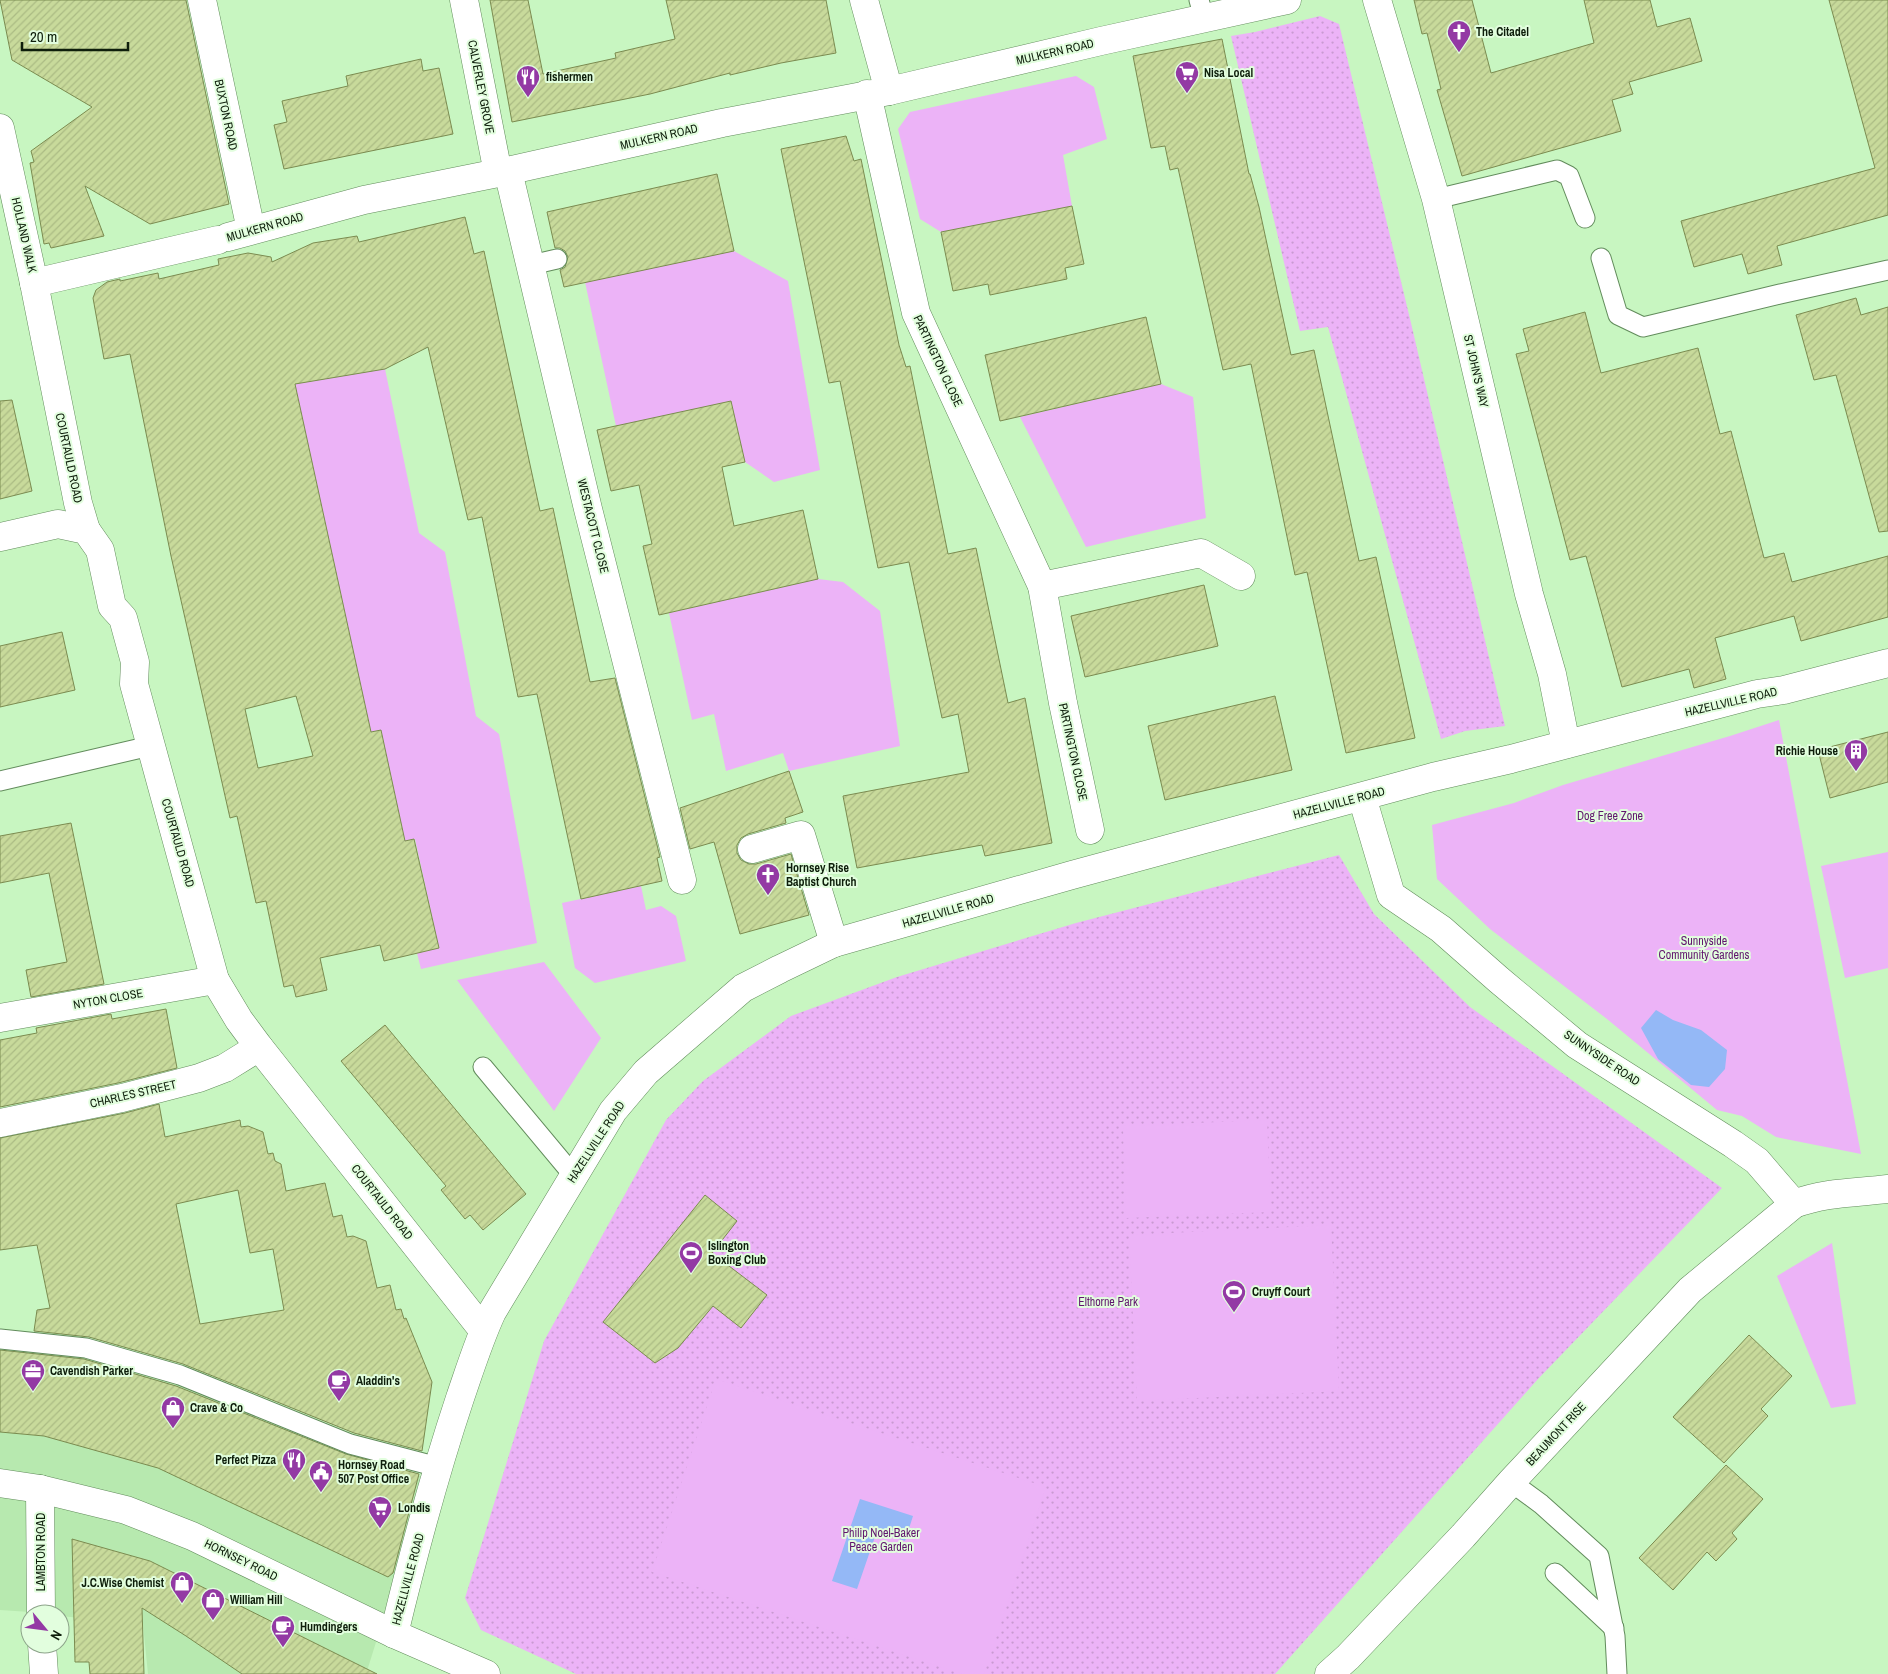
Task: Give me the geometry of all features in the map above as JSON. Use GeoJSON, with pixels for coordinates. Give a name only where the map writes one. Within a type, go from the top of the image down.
{"type":"FeatureCollection","features":[{"type":"Feature","properties":{"kind":"street","name":"BUXTON ROAD"},"geometry":{"type":"LineString","coordinates":[[202,0],[232,236]]}},
{"type":"Feature","properties":{"kind":"street","name":"CALVERLEY GROVE"},"geometry":{"type":"LineString","coordinates":[[464,0],[503,172]]}},
{"type":"Feature","properties":{"kind":"street","name":"PARTINGTON CLOSE"},"geometry":{"type":"LineString","coordinates":[[864,0],[916,313],[1042,586],[1062,703],[1090,830]]}},
{"type":"Feature","properties":{"kind":"street","name":"MULKERN ROAD"},"geometry":{"type":"LineString","coordinates":[[34,283],[232,236],[364,200],[503,172],[722,123],[878,93],[1202,9],[1287,0]]}},
{"type":"Feature","properties":{"kind":"street","name":"ST JOHN'S WAY"},"geometry":{"type":"LineString","coordinates":[[1377,0],[1436,199],[1529,594],[1552,674],[1566,744]]}},
{"type":"Feature","properties":{"kind":"street","name":"HOLLAND WALK"},"geometry":{"type":"LineString","coordinates":[[0,128],[34,283]]}},
{"type":"Feature","properties":{"kind":"street","name":"WESTACOTT CLOSE"},"geometry":{"type":"LineString","coordinates":[[503,172],[530,265],[586,500],[682,880]]}},
{"type":"Feature","properties":{"kind":"street","name":"COURTAULD ROAD"},"geometry":{"type":"LineString","coordinates":[[34,283],[71,470],[86,530],[100,550],[112,606],[123,618],[135,662],[134,684],[215,980],[239,1020],[259,1047],[483,1330]]}},
{"type":"Feature","properties":{"kind":"street"},"geometry":{"type":"LineString","coordinates":[[0,537],[58,524],[86,530]]}},
{"type":"Feature","properties":{"kind":"street"},"geometry":{"type":"LineString","coordinates":[[1042,586],[1201,553],[1241,576]]}},
{"type":"Feature","properties":{"kind":"street","name":"HAZELLVILLE ROAD"},"geometry":{"type":"LineString","coordinates":[[394,1634],[438,1467],[483,1330],[492,1312],[613,1111],[646,1072],[743,988],[834,943],[1080,873],[1433,777],[1888,663]]}},
{"type":"Feature","properties":{"kind":"street","name":"SUNNYSIDE ROAD"},"geometry":{"type":"LineString","coordinates":[[1362,797],[1391,895],[1441,929],[1578,1045],[1757,1161],[1794,1204]]}},
{"type":"Feature","properties":{"kind":"street"},"geometry":{"type":"LineString","coordinates":[[752,849],[801,835],[834,943]]}},
{"type":"Feature","properties":{"kind":"street","name":"NYTON CLOSE"},"geometry":{"type":"LineString","coordinates":[[0,1018],[215,980]]}},
{"type":"Feature","properties":{"kind":"street","name":"CHARLES STREET"},"geometry":{"type":"LineString","coordinates":[[0,1123],[122,1098],[199,1078],[225,1068],[259,1047]]}},
{"type":"Feature","properties":{"kind":"street"},"geometry":{"type":"LineString","coordinates":[[1794,1204],[1814,1197],[1837,1193],[1888,1189]]}},
{"type":"Feature","properties":{"kind":"street","name":"BEAUMONT RISE"},"geometry":{"type":"LineString","coordinates":[[1329,1674],[1348,1657],[1463,1536],[1690,1290],[1794,1204]]}},
{"type":"Feature","properties":{"kind":"street","name":"HORNSEY ROAD"},"geometry":{"type":"LineString","coordinates":[[0,1483],[40,1490],[126,1510],[192,1536],[476,1672]]}},
{"type":"Feature","properties":{"kind":"street","name":"LAMBTON ROAD"},"geometry":{"type":"LineString","coordinates":[[40,1490],[41,1604]]}},
{"type":"Feature","properties":{"kind":"street"},"geometry":{"type":"LineString","coordinates":[[43,1654],[44,1674]]}},
{"type":"Feature","properties":{"kind":"lane"},"geometry":{"type":"LineString","coordinates":[[1436,199],[1557,170],[1569,176],[1585,218]]}},
{"type":"Feature","properties":{"kind":"lane"},"geometry":{"type":"LineString","coordinates":[[1601,258],[1618,315],[1643,327],[1888,270]]}},
{"type":"Feature","properties":{"kind":"lane"},"geometry":{"type":"LineString","coordinates":[[530,265],[557,259]]}},
{"type":"Feature","properties":{"kind":"lane"},"geometry":{"type":"LineString","coordinates":[[0,781],[150,746]]}},
{"type":"Feature","properties":{"kind":"lane"},"geometry":{"type":"LineString","coordinates":[[484,1067],[574,1176]]}},
{"type":"Feature","properties":{"kind":"lane"},"geometry":{"type":"LineString","coordinates":[[0,1339],[86,1348],[180,1375],[350,1444],[438,1467]]}},
{"type":"Feature","properties":{"kind":"lane"},"geometry":{"type":"LineString","coordinates":[[1511,1482],[1541,1504],[1599,1556],[1614,1628],[1617,1674]]}},
{"type":"Feature","properties":{"kind":"lane"},"geometry":{"type":"LineString","coordinates":[[1555,1573],[1614,1628]]}},
{"type":"Feature","properties":{"kind":"shaded area"},"geometry":{"type":"Polygon","coordinates":[[[0,1343],[86,1351],[185,1379],[427,1479],[367,1671],[373,1674],[148,1674],[143,1624],[70,1617],[70,1604],[20,1604],[20,1611],[0,1610],[0,1343]]]}},
{"type":"Feature","properties":{"kind":"green space"},"geometry":{"type":"Polygon","coordinates":[[[1320,16],[1339,24],[1505,726],[1465,731],[1441,739],[1328,327],[1300,331],[1231,36],[1320,16]]]}},
{"type":"Feature","properties":{"kind":"green space"},"geometry":{"type":"Polygon","coordinates":[[[1076,76],[1094,87],[1107,139],[1063,155],[1072,206],[941,232],[920,219],[898,129],[910,112],[1076,76]]]}},
{"type":"Feature","properties":{"kind":"green space"},"geometry":{"type":"Polygon","coordinates":[[[734,251],[788,281],[820,470],[774,482],[745,462],[731,401],[616,426],[585,282],[734,251]]]}},
{"type":"Feature","properties":{"kind":"green space"},"geometry":{"type":"Polygon","coordinates":[[[385,369],[419,533],[445,552],[476,716],[499,734],[537,943],[421,969],[417,953],[439,948],[415,839],[405,841],[381,730],[371,732],[295,384],[385,369]]]}},
{"type":"Feature","properties":{"kind":"green space"},"geometry":{"type":"Polygon","coordinates":[[[1161,384],[1193,397],[1206,518],[1086,547],[1020,417],[1161,384]]]}},
{"type":"Feature","properties":{"kind":"green space"},"geometry":{"type":"Polygon","coordinates":[[[818,579],[843,582],[880,611],[900,746],[789,771],[783,753],[726,771],[714,714],[692,720],[669,613],[818,579]]]}},
{"type":"Feature","properties":{"kind":"green space","name":"Sunnyside Community Gardens"},"geometry":{"type":"Polygon","coordinates":[[[1779,720],[1861,1154],[1776,1137],[1742,1116],[1717,1110],[1607,1019],[1490,929],[1437,879],[1432,825],[1514,803],[1563,785],[1779,720]]]}},
{"type":"Feature","properties":{"kind":"green space"},"geometry":{"type":"Polygon","coordinates":[[[1888,852],[1888,968],[1845,978],[1821,866],[1888,852]]]}},
{"type":"Feature","properties":{"kind":"green space","name":"Elthorne Park"},"geometry":{"type":"Polygon","coordinates":[[[1339,855],[1374,914],[1470,1007],[1722,1188],[1538,1379],[1275,1674],[576,1674],[481,1630],[465,1598],[544,1341],[666,1120],[703,1081],[791,1016],[897,977],[1076,923],[1339,855]]]}},
{"type":"Feature","properties":{"kind":"green space"},"geometry":{"type":"Polygon","coordinates":[[[641,886],[646,910],[661,906],[676,916],[686,961],[595,983],[575,968],[562,903],[641,886]]]}},
{"type":"Feature","properties":{"kind":"green space"},"geometry":{"type":"Polygon","coordinates":[[[544,962],[601,1038],[554,1111],[457,980],[544,962]]]}},
{"type":"Feature","properties":{"kind":"green space"},"geometry":{"type":"Polygon","coordinates":[[[1267,1120],[1271,1212],[1126,1218],[1123,1126],[1267,1120]]]}},
{"type":"Feature","properties":{"kind":"green space","name":"Cruyff Court"},"geometry":{"type":"Polygon","coordinates":[[[1331,1225],[1339,1391],[1137,1401],[1129,1235],[1331,1225]]]}},
{"type":"Feature","properties":{"kind":"green space"},"geometry":{"type":"Polygon","coordinates":[[[1832,1243],[1856,1404],[1831,1408],[1777,1276],[1832,1243]]]}},
{"type":"Feature","properties":{"kind":"green space","name":"Philip Noel-Baker Peace Garden"},"geometry":{"type":"Polygon","coordinates":[[[716,1379],[1046,1487],[984,1674],[962,1674],[652,1572],[716,1379]]]}},
{"type":"Feature","properties":{"kind":"water"},"geometry":{"type":"Polygon","coordinates":[[[1656,1010],[1673,1020],[1701,1030],[1727,1050],[1725,1069],[1709,1087],[1691,1085],[1658,1059],[1641,1028],[1656,1010]]]}},
{"type":"Feature","properties":{"kind":"water"},"geometry":{"type":"Polygon","coordinates":[[[860,1499],[913,1516],[905,1541],[877,1531],[857,1589],[832,1581],[860,1499]]]}},
{"type":"Feature","properties":{"kind":"building"},"geometry":{"type":"Polygon","coordinates":[[[0,0],[186,0],[229,204],[150,224],[85,186],[104,236],[51,248],[49,243],[44,244],[30,163],[34,162],[31,151],[92,107],[12,60],[0,0]]]}},
{"type":"Feature","properties":{"kind":"building"},"geometry":{"type":"Polygon","coordinates":[[[490,0],[528,0],[543,74],[616,58],[615,53],[675,39],[666,0],[826,0],[836,53],[730,75],[730,73],[650,94],[512,122],[490,0]]]}},
{"type":"Feature","properties":{"kind":"building"},"geometry":{"type":"Polygon","coordinates":[[[1414,0],[1472,0],[1491,73],[1594,43],[1584,0],[1650,0],[1657,27],[1690,18],[1702,61],[1629,82],[1633,94],[1612,100],[1621,131],[1462,176],[1437,90],[1441,89],[1427,33],[1422,34],[1414,0]]]}},
{"type":"Feature","properties":{"kind":"building"},"geometry":{"type":"Polygon","coordinates":[[[1829,0],[1888,0],[1888,215],[1777,246],[1782,265],[1748,274],[1742,254],[1694,267],[1681,221],[1875,168],[1829,0]]]}},
{"type":"Feature","properties":{"kind":"building"},"geometry":{"type":"Polygon","coordinates":[[[1222,39],[1249,174],[1259,207],[1291,355],[1314,350],[1359,561],[1376,557],[1415,738],[1346,753],[1307,572],[1295,575],[1251,364],[1223,370],[1178,168],[1170,170],[1165,146],[1151,148],[1133,56],[1222,39]]]}},
{"type":"Feature","properties":{"kind":"building"},"geometry":{"type":"Polygon","coordinates":[[[421,59],[423,71],[439,68],[453,134],[284,169],[274,125],[287,122],[282,101],[348,86],[346,76],[421,59]]]}},
{"type":"Feature","properties":{"kind":"building"},"geometry":{"type":"Polygon","coordinates":[[[846,136],[854,161],[861,159],[899,345],[906,367],[910,366],[948,554],[976,548],[1008,703],[1025,698],[1052,843],[985,856],[982,845],[857,868],[843,796],[969,772],[958,714],[942,718],[909,562],[878,568],[840,381],[829,383],[781,149],[846,136]]]}},
{"type":"Feature","properties":{"kind":"building"},"geometry":{"type":"Polygon","coordinates":[[[717,174],[734,251],[564,287],[560,270],[565,267],[568,257],[565,251],[555,248],[547,212],[717,174]]]}},
{"type":"Feature","properties":{"kind":"building"},"geometry":{"type":"Polygon","coordinates":[[[1072,206],[1084,264],[1065,268],[1067,279],[990,295],[988,284],[953,291],[941,232],[1072,206]]]}},
{"type":"Feature","properties":{"kind":"building"},"geometry":{"type":"Polygon","coordinates":[[[465,217],[474,254],[484,251],[540,511],[553,508],[590,682],[615,678],[660,857],[657,858],[662,881],[581,899],[537,694],[518,697],[482,517],[468,520],[428,347],[385,369],[295,384],[371,732],[381,730],[405,841],[414,839],[439,948],[384,961],[380,945],[320,958],[327,990],[296,997],[293,985],[284,987],[266,901],[256,903],[237,816],[230,818],[171,556],[130,354],[104,359],[93,298],[96,290],[107,282],[120,279],[120,281],[158,273],[159,279],[219,265],[218,259],[248,253],[271,257],[272,262],[313,243],[357,236],[359,242],[465,217]],[[296,696],[245,709],[258,768],[313,756],[296,696]]]}},
{"type":"Feature","properties":{"kind":"building"},"geometry":{"type":"Polygon","coordinates":[[[1856,298],[1861,315],[1888,307],[1888,531],[1879,532],[1836,375],[1814,380],[1796,315],[1856,298]]]}},
{"type":"Feature","properties":{"kind":"building"},"geometry":{"type":"Polygon","coordinates":[[[1585,312],[1601,373],[1698,348],[1720,434],[1731,431],[1764,558],[1784,553],[1792,582],[1888,556],[1888,617],[1801,641],[1794,616],[1715,638],[1726,679],[1694,688],[1689,669],[1622,687],[1586,556],[1570,560],[1516,354],[1529,351],[1523,329],[1585,312]]]}},
{"type":"Feature","properties":{"kind":"building"},"geometry":{"type":"Polygon","coordinates":[[[1146,317],[1161,384],[1000,421],[985,355],[1146,317]]]}},
{"type":"Feature","properties":{"kind":"building"},"geometry":{"type":"Polygon","coordinates":[[[12,400],[32,491],[0,499],[0,401],[12,400]]]}},
{"type":"Feature","properties":{"kind":"building"},"geometry":{"type":"Polygon","coordinates":[[[731,401],[745,462],[722,467],[734,526],[803,510],[818,579],[659,615],[643,546],[652,544],[639,485],[611,491],[597,430],[731,401]]]}},
{"type":"Feature","properties":{"kind":"building"},"geometry":{"type":"Polygon","coordinates":[[[1204,585],[1218,646],[1085,677],[1071,616],[1204,585]]]}},
{"type":"Feature","properties":{"kind":"building"},"geometry":{"type":"Polygon","coordinates":[[[62,632],[75,690],[0,707],[0,646],[62,632]]]}},
{"type":"Feature","properties":{"kind":"building"},"geometry":{"type":"Polygon","coordinates":[[[1275,696],[1292,770],[1165,800],[1148,726],[1275,696]]]}},
{"type":"Feature","properties":{"kind":"building","name":"Richie House"},"geometry":{"type":"Polygon","coordinates":[[[1888,732],[1888,782],[1830,798],[1818,750],[1888,732]]]}},
{"type":"Feature","properties":{"kind":"building"},"geometry":{"type":"Polygon","coordinates":[[[789,771],[803,812],[785,818],[786,823],[748,834],[741,838],[737,845],[737,853],[741,860],[749,864],[756,864],[791,854],[809,915],[740,934],[714,842],[690,849],[680,808],[789,771]]]}},
{"type":"Feature","properties":{"kind":"building"},"geometry":{"type":"Polygon","coordinates":[[[71,823],[104,984],[31,997],[26,970],[67,962],[49,873],[0,883],[0,836],[71,823]]]}},
{"type":"Feature","properties":{"kind":"building"},"geometry":{"type":"Polygon","coordinates":[[[166,1009],[177,1068],[118,1083],[0,1107],[0,1040],[37,1033],[36,1028],[111,1014],[112,1019],[166,1009]]]}},
{"type":"Feature","properties":{"kind":"building"},"geometry":{"type":"Polygon","coordinates":[[[385,1025],[526,1194],[483,1230],[470,1215],[465,1219],[441,1190],[446,1186],[341,1061],[385,1025]]]}},
{"type":"Feature","properties":{"kind":"building"},"geometry":{"type":"Polygon","coordinates":[[[159,1104],[165,1137],[240,1120],[241,1127],[248,1126],[263,1132],[268,1154],[273,1153],[275,1161],[281,1164],[286,1191],[325,1183],[333,1217],[342,1215],[347,1237],[353,1236],[366,1241],[377,1288],[390,1285],[396,1310],[401,1309],[404,1319],[406,1318],[432,1382],[422,1451],[354,1433],[183,1364],[89,1337],[34,1331],[37,1310],[50,1308],[37,1245],[0,1250],[0,1138],[125,1113],[159,1104]],[[238,1190],[176,1204],[200,1324],[284,1310],[273,1249],[250,1253],[238,1190]]]}},
{"type":"Feature","properties":{"kind":"building","name":"Islington Boxing Club"},"geometry":{"type":"Polygon","coordinates":[[[705,1195],[737,1221],[712,1253],[767,1295],[741,1328],[713,1306],[678,1348],[655,1363],[603,1322],[705,1195]]]}},
{"type":"Feature","properties":{"kind":"building"},"geometry":{"type":"Polygon","coordinates":[[[1749,1335],[1792,1376],[1761,1409],[1768,1416],[1724,1463],[1673,1417],[1749,1335]]]}},
{"type":"Feature","properties":{"kind":"building"},"geometry":{"type":"Polygon","coordinates":[[[0,1350],[84,1359],[176,1386],[346,1454],[419,1474],[393,1573],[388,1577],[158,1468],[44,1436],[0,1432],[0,1350]]]}},
{"type":"Feature","properties":{"kind":"building"},"geometry":{"type":"Polygon","coordinates":[[[1726,1465],[1763,1499],[1732,1533],[1737,1539],[1716,1561],[1707,1552],[1673,1590],[1639,1558],[1726,1465]]]}},
{"type":"Feature","properties":{"kind":"building"},"geometry":{"type":"Polygon","coordinates":[[[72,1539],[150,1561],[377,1674],[242,1674],[142,1608],[144,1674],[90,1674],[89,1662],[75,1662],[72,1539]]]}},
{"type":"Feature","properties":{"kind":"place","name":"The Citadel"},"geometry":{"type":"Point","coordinates":[1459,53]}},
{"type":"Feature","properties":{"kind":"place","name":"Nisa Local"},"geometry":{"type":"Point","coordinates":[1187,94]}},
{"type":"Feature","properties":{"kind":"place","name":"fishermen"},"geometry":{"type":"Point","coordinates":[528,98]}},
{"type":"Feature","properties":{"kind":"place","name":"Richie House"},"geometry":{"type":"Point","coordinates":[1856,772]}},
{"type":"Feature","properties":{"kind":"place","name":"Hornsey Rise Baptist Church"},"geometry":{"type":"Point","coordinates":[768,896]}},
{"type":"Feature","properties":{"kind":"place","name":"Islington Boxing Club"},"geometry":{"type":"Point","coordinates":[691,1274]}},
{"type":"Feature","properties":{"kind":"place","name":"Cruyff Court"},"geometry":{"type":"Point","coordinates":[1234,1313]}},
{"type":"Feature","properties":{"kind":"place","name":"Cavendish Parker"},"geometry":{"type":"Point","coordinates":[33,1392]}},
{"type":"Feature","properties":{"kind":"place","name":"Aladdin's"},"geometry":{"type":"Point","coordinates":[339,1402]}},
{"type":"Feature","properties":{"kind":"place","name":"Crave & Co"},"geometry":{"type":"Point","coordinates":[173,1429]}},
{"type":"Feature","properties":{"kind":"place","name":"Perfect Pizza"},"geometry":{"type":"Point","coordinates":[294,1481]}},
{"type":"Feature","properties":{"kind":"place","name":"Hornsey Road 507 Post Office"},"geometry":{"type":"Point","coordinates":[321,1493]}},
{"type":"Feature","properties":{"kind":"place","name":"Londis"},"geometry":{"type":"Point","coordinates":[380,1529]}},
{"type":"Feature","properties":{"kind":"place","name":"J.C.Wise Chemist"},"geometry":{"type":"Point","coordinates":[182,1604]}},
{"type":"Feature","properties":{"kind":"place","name":"William Hill"},"geometry":{"type":"Point","coordinates":[213,1621]}},
{"type":"Feature","properties":{"kind":"place","name":"Humdingers"},"geometry":{"type":"Point","coordinates":[283,1648]}},
{"type":"Feature","properties":{"kind":"park label","name":"Dog Free Zone"},"geometry":{"type":"Point","coordinates":[1610,816]}}]}
